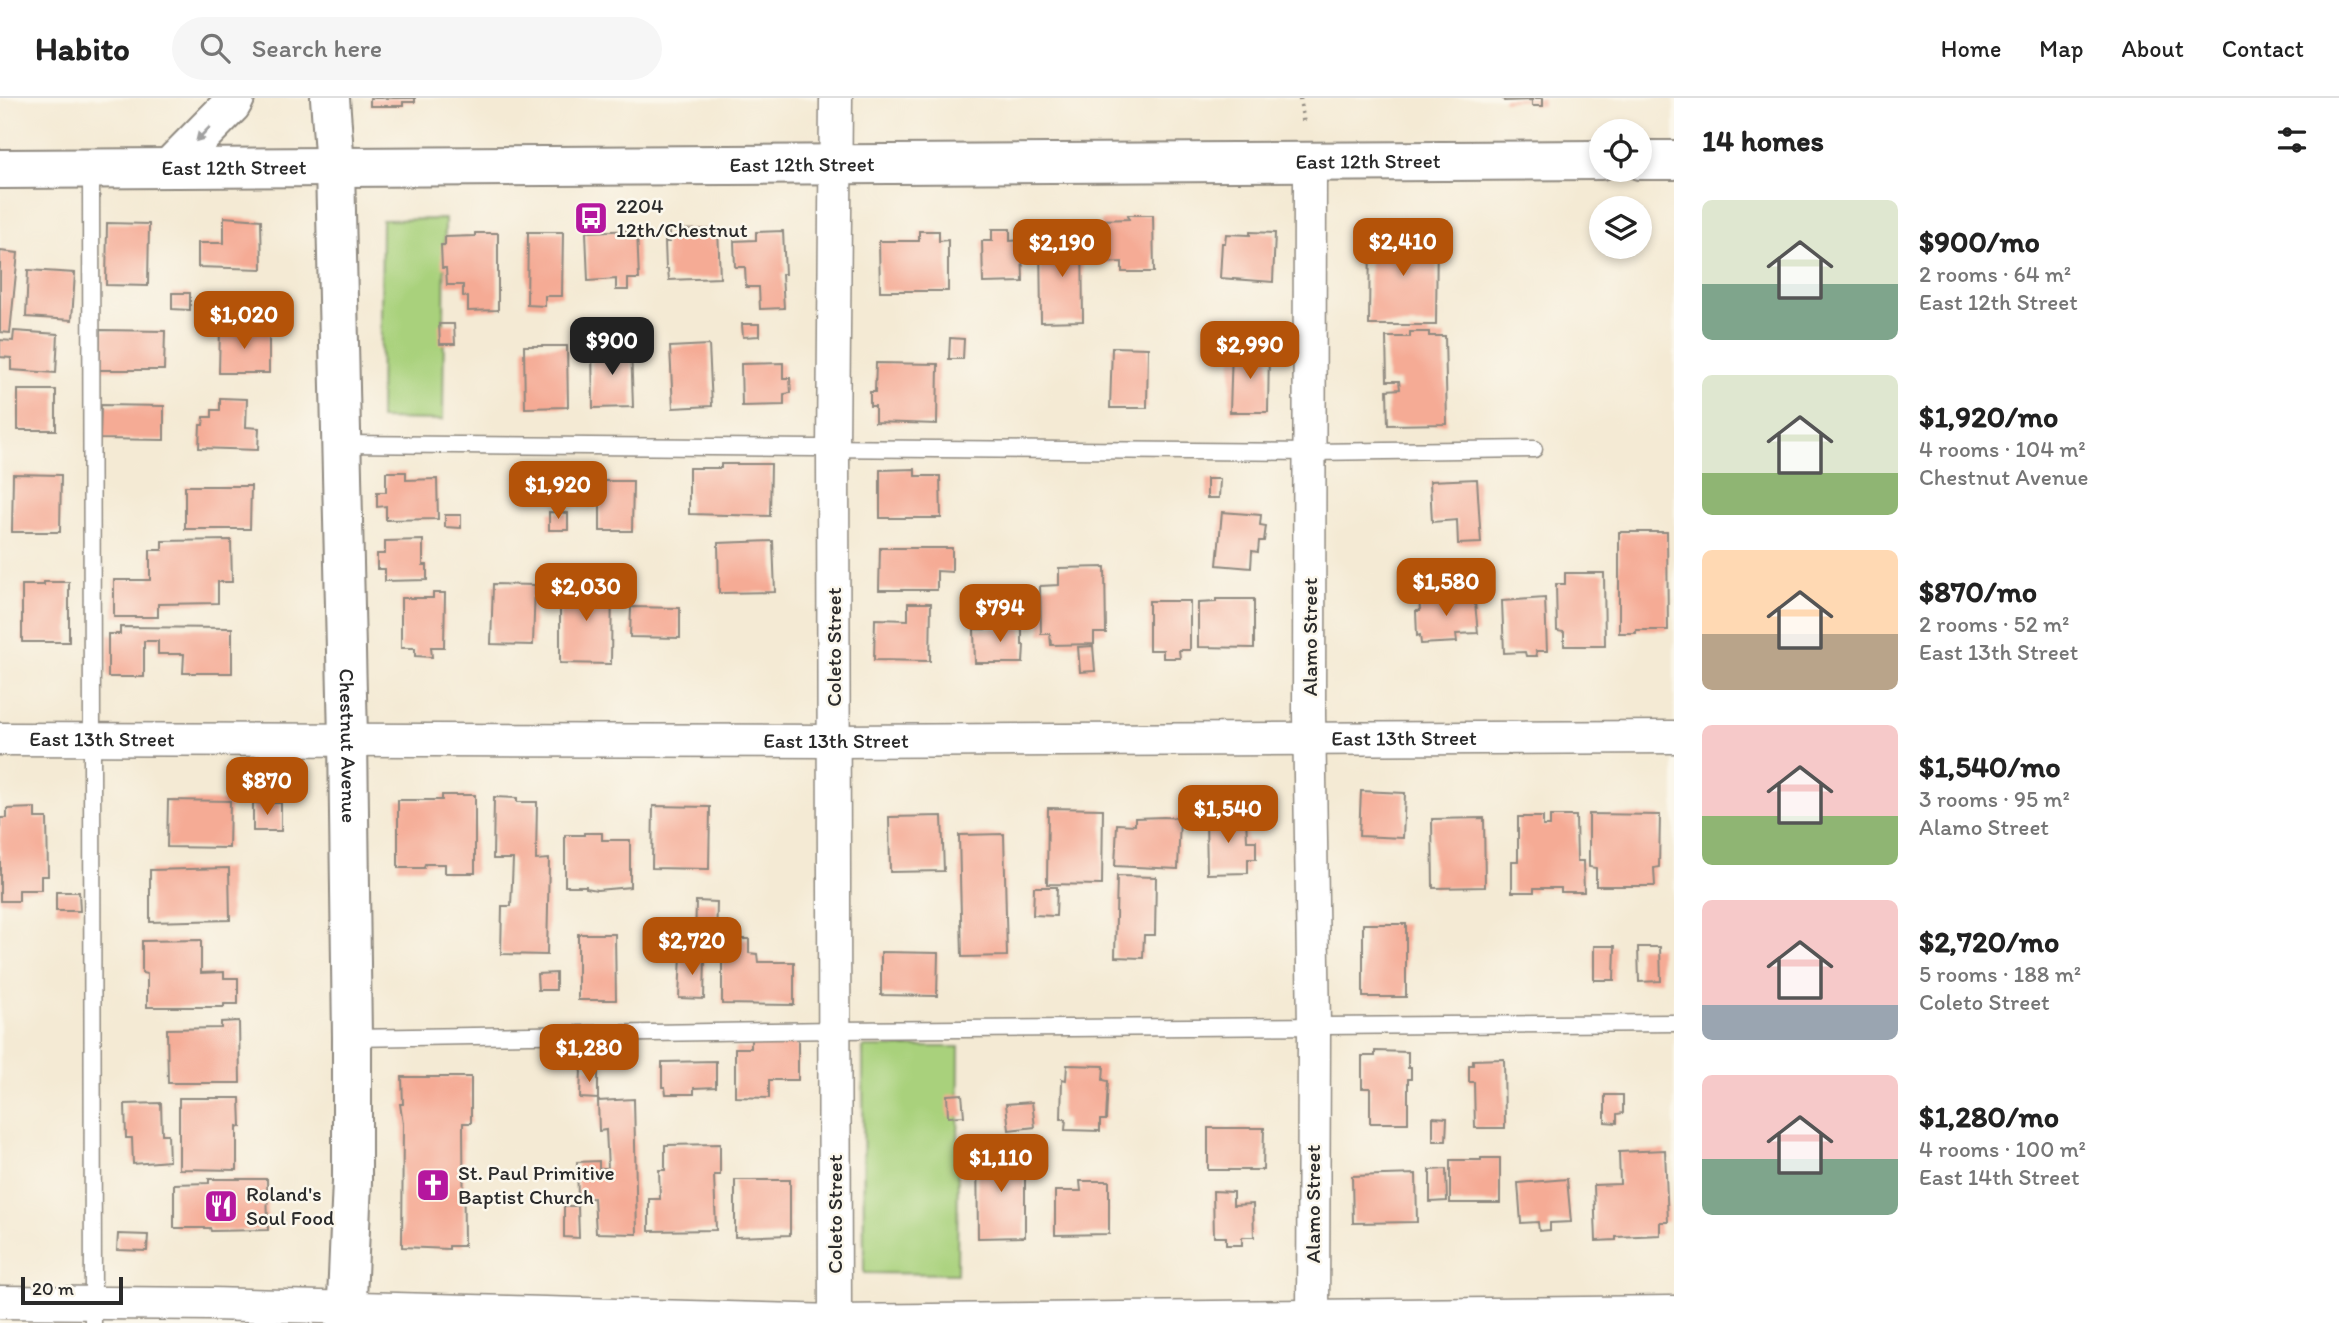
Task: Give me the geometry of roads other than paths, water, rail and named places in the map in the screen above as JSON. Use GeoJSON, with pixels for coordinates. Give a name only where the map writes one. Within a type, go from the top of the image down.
{"type":"FeatureCollection","features":[{"type":"Feature","properties":{"kind":"street"},"geometry":{"type":"LineString","coordinates":[[169,168],[235,98]]}},
{"type":"Feature","properties":{"kind":"street","name":"Chestnut Avenue"},"geometry":{"type":"LineString","coordinates":[[330,98],[335,167],[352,1038],[352,1181],[346,1316]]}},
{"type":"Feature","properties":{"kind":"street","name":"Coleto Street"},"geometry":{"type":"LineString","coordinates":[[835,1322],[832,449],[836,98]]}},
{"type":"Feature","properties":{"kind":"street","name":"East 12th Street"},"geometry":{"type":"LineString","coordinates":[[0,169],[836,164],[1307,145],[1589,159]]}},
{"type":"Feature","properties":{"kind":"street","name":"Alamo Street"},"geometry":{"type":"LineString","coordinates":[[1307,145],[1314,1026],[1313,1320]]}},
{"type":"Feature","properties":{"kind":"street"},"geometry":{"type":"LineString","coordinates":[[1652,160],[1674,160]]}},
{"type":"Feature","properties":{"kind":"street","name":"East 13th Street"},"geometry":{"type":"LineString","coordinates":[[0,739],[834,741],[1674,737]]}},
{"type":"Feature","properties":{"kind":"street"},"geometry":{"type":"LineString","coordinates":[[0,1302],[93,1313],[835,1322],[1313,1320],[1674,1312]]}},
{"type":"Feature","properties":{"kind":"lane"},"geometry":{"type":"LineString","coordinates":[[91,169],[93,1313]]}},
{"type":"Feature","properties":{"kind":"lane"},"geometry":{"type":"LineString","coordinates":[[340,444],[1311,452],[1534,449]]}},
{"type":"Feature","properties":{"kind":"lane"},"geometry":{"type":"LineString","coordinates":[[352,1038],[835,1030],[1674,1024]]}},
{"type":"Feature","properties":{"kind":"place","name":"2204 12th/Chestnut"},"geometry":{"type":"Point","coordinates":[591,218]}},
{"type":"Feature","properties":{"kind":"place","name":"St. Paul Primitive Baptist Church"},"geometry":{"type":"Point","coordinates":[433,1185]}},
{"type":"Feature","properties":{"kind":"place","name":"Roland's Soul Food"},"geometry":{"type":"Point","coordinates":[221,1206]}}]}
